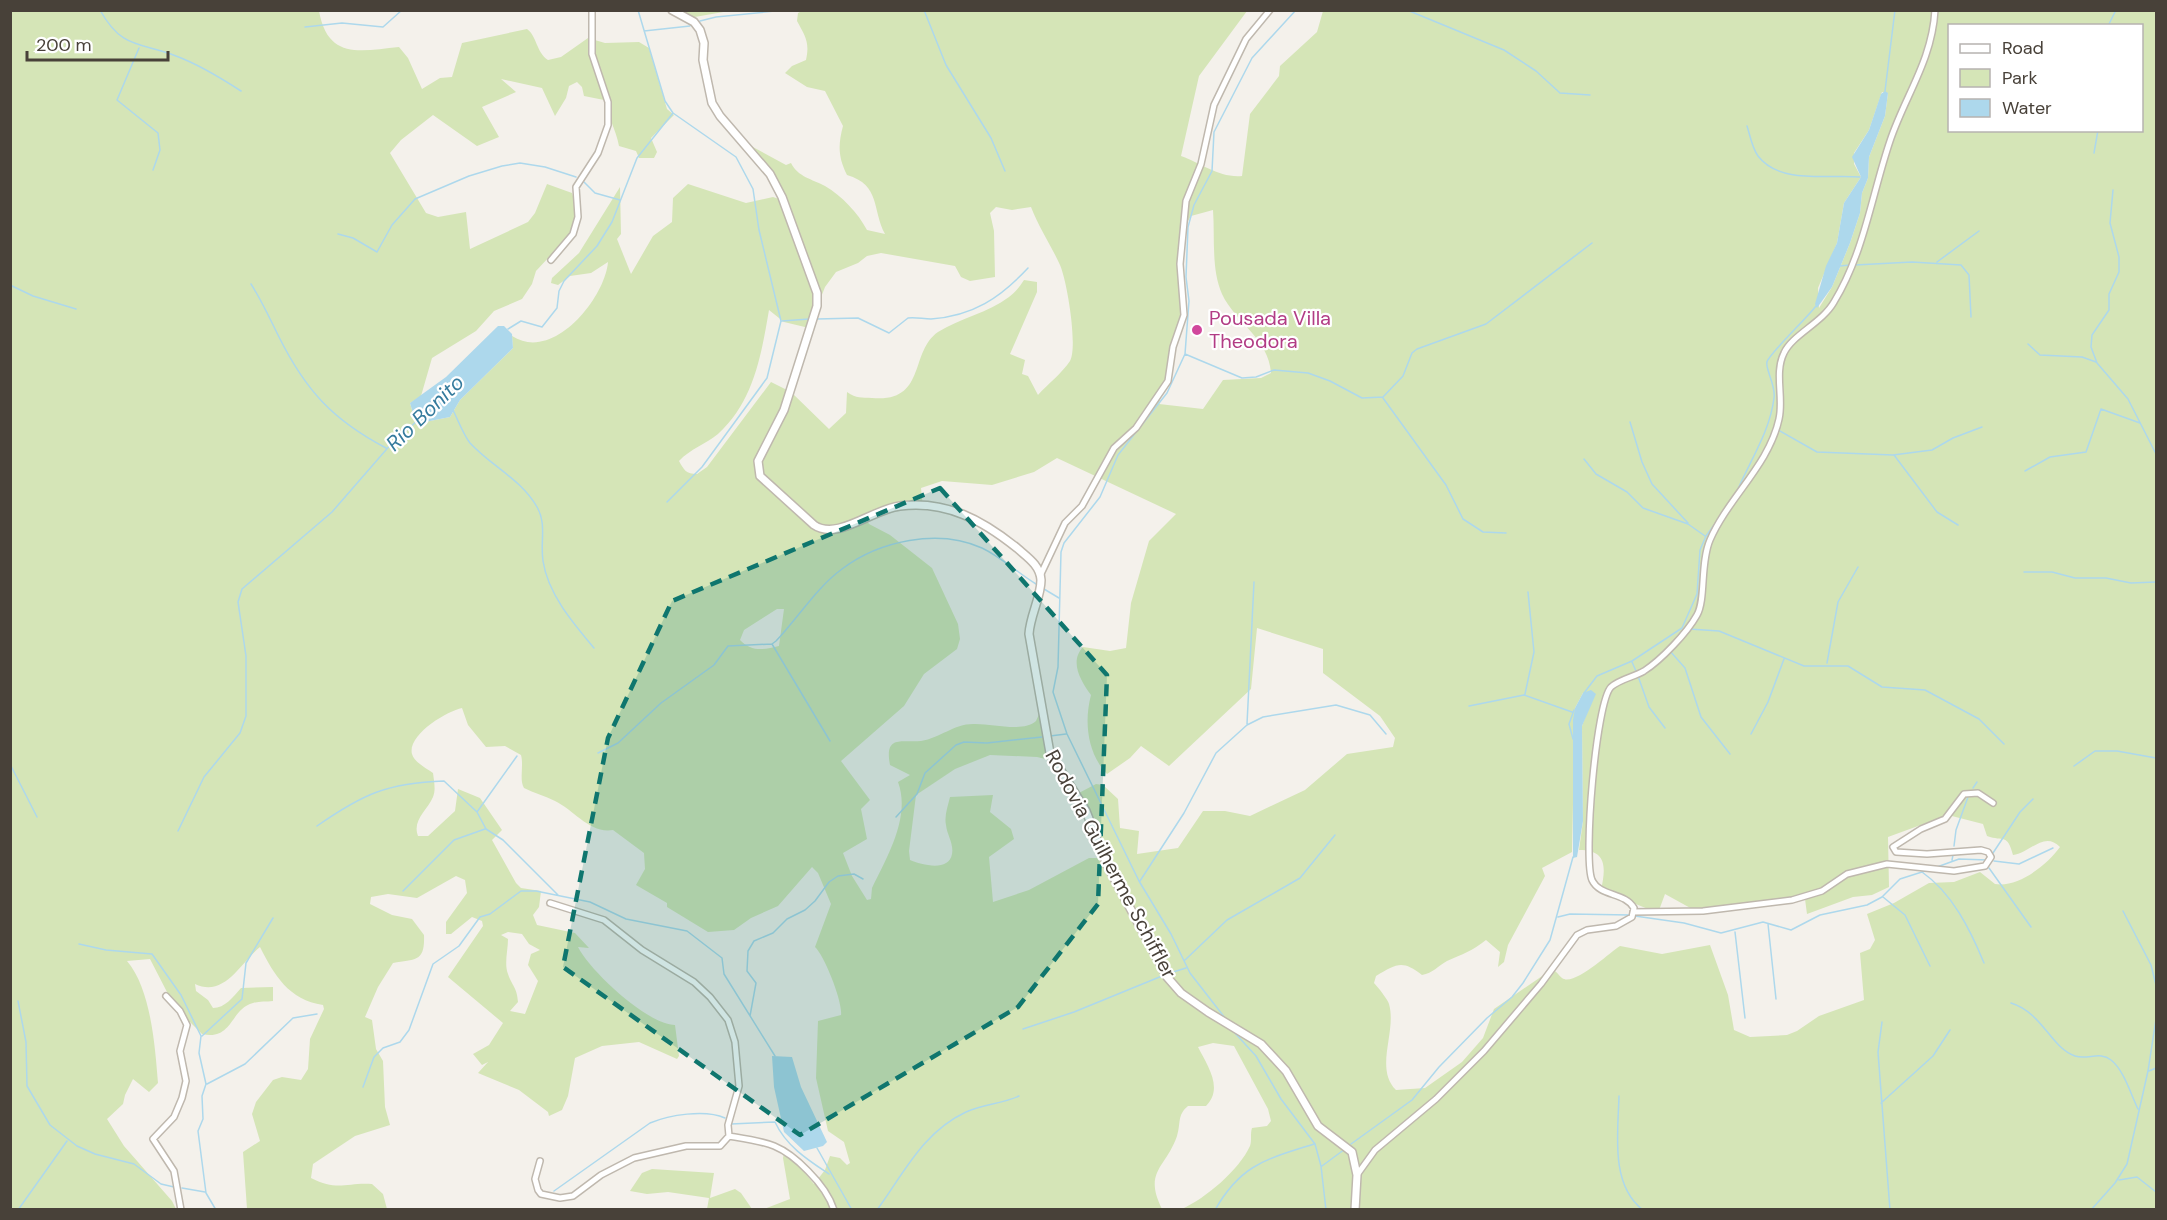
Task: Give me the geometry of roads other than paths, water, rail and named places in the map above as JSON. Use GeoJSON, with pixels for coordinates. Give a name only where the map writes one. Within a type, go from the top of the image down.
{"type":"FeatureCollection","features":[{"type":"Feature","properties":{"kind":"street"},"geometry":{"type":"LineString","coordinates":[[551,260],[573,234],[578,217],[576,187],[598,153],[608,125],[608,102],[592,54],[592,10]]}},
{"type":"Feature","properties":{"kind":"street"},"geometry":{"type":"LineString","coordinates":[[672,10],[694,22],[700,30],[704,43],[702,60],[712,103],[720,116],[770,174],[782,196],[817,293],[817,306],[784,410],[758,461],[760,476],[810,522],[824,530],[837,530],[866,516],[896,506],[937,506],[958,511],[1001,535],[1032,561],[1040,576]]}},
{"type":"Feature","properties":{"kind":"street"},"geometry":{"type":"LineString","coordinates":[[1040,576],[1065,524],[1082,506],[1111,452],[1120,440],[1136,428],[1168,381],[1173,347],[1184,315],[1180,264],[1186,201],[1201,164],[1214,105],[1246,39],[1270,10]]}},
{"type":"Feature","properties":{"kind":"street"},"geometry":{"type":"LineString","coordinates":[[1634,912],[1630,902],[1597,886],[1590,868],[1591,803],[1598,729],[1604,702],[1608,691],[1616,683],[1642,672],[1658,661],[1697,616],[1708,543],[1761,461],[1775,432],[1781,406],[1780,368],[1784,353],[1788,346],[1823,318],[1848,272],[1876,196],[1891,137],[1929,51],[1935,10]]}},
{"type":"Feature","properties":{"kind":"street","name":"Rodovia Guilherme Schiffler"},"geometry":{"type":"LineString","coordinates":[[1040,576],[1029,634],[1050,753],[1086,811],[1107,865],[1167,977],[1181,993],[1208,1012],[1244,1032],[1268,1051],[1286,1071],[1318,1126],[1352,1152],[1357,1175],[1355,1209]]}},
{"type":"Feature","properties":{"kind":"street"},"geometry":{"type":"LineString","coordinates":[[1357,1175],[1375,1150],[1436,1099],[1484,1052],[1541,984],[1577,935],[1587,930],[1622,923],[1634,912],[1703,911],[1792,900],[1822,891],[1847,874],[1887,864],[1954,871],[1985,866],[1990,857],[1988,852],[1981,850],[1914,855],[1896,852],[1893,847],[1921,829],[1945,819],[1964,794],[1977,793],[1993,803]]}},
{"type":"Feature","properties":{"kind":"street"},"geometry":{"type":"LineString","coordinates":[[540,1161],[535,1179],[538,1190],[553,1198],[567,1197],[579,1193],[601,1175],[634,1158],[686,1146],[720,1146],[729,1136],[728,1125],[739,1090],[736,1052],[728,1020],[710,997],[693,982],[642,950],[604,920],[550,903]]}},
{"type":"Feature","properties":{"kind":"street"},"geometry":{"type":"LineString","coordinates":[[166,996],[180,1011],[187,1024],[180,1051],[186,1083],[177,1111],[153,1139],[174,1171],[181,1209]]}},
{"type":"Feature","properties":{"kind":"street"},"geometry":{"type":"LineString","coordinates":[[729,1136],[765,1142],[790,1152],[821,1184],[834,1209]]}},
{"type":"Feature","properties":{"kind":"water"},"geometry":{"type":"Polygon","coordinates":[[[1885,91],[1888,93],[1885,116],[1869,157],[1868,178],[1862,193],[1860,213],[1832,287],[1817,308],[1815,304],[1826,266],[1837,243],[1844,203],[1861,177],[1852,157],[1869,130],[1881,94],[1885,91]]]}},
{"type":"Feature","properties":{"kind":"water"},"geometry":{"type":"Polygon","coordinates":[[[498,326],[504,326],[512,334],[513,348],[460,400],[450,417],[420,423],[415,420],[410,403],[446,377],[498,326]]]}},
{"type":"Feature","properties":{"kind":"water"},"geometry":{"type":"Polygon","coordinates":[[[1591,690],[1596,694],[1582,726],[1583,821],[1577,857],[1573,858],[1573,720],[1575,708],[1583,693],[1591,690]]]}},
{"type":"Feature","properties":{"kind":"water"},"geometry":{"type":"Polygon","coordinates":[[[772,1056],[792,1057],[801,1087],[827,1142],[823,1146],[804,1151],[784,1132],[774,1087],[772,1056]]]}},
{"type":"Feature","properties":{"kind":"waterway"},"geometry":{"type":"LineString","coordinates":[[100,10],[108,23],[124,38],[184,59],[241,91]]}},
{"type":"Feature","properties":{"kind":"waterway"},"geometry":{"type":"LineString","coordinates":[[305,27],[342,23],[383,27],[402,10]]}},
{"type":"Feature","properties":{"kind":"waterway"},"geometry":{"type":"LineString","coordinates":[[638,10],[665,101],[673,113],[736,157],[753,189],[759,230],[781,321],[767,378],[702,467],[667,502]]}},
{"type":"Feature","properties":{"kind":"waterway"},"geometry":{"type":"LineString","coordinates":[[700,21],[716,17],[785,10]]}},
{"type":"Feature","properties":{"kind":"waterway"},"geometry":{"type":"LineString","coordinates":[[924,10],[946,65],[991,138],[1005,171]]}},
{"type":"Feature","properties":{"kind":"waterway"},"geometry":{"type":"LineString","coordinates":[[1225,1018],[1190,973],[1171,934],[1139,881],[1067,734],[1053,692],[1058,667],[1061,552],[1064,543],[1100,497],[1118,455],[1167,393],[1185,354],[1189,301],[1186,277],[1188,227],[1194,205],[1212,171],[1214,132],[1252,58],[1296,10]]}},
{"type":"Feature","properties":{"kind":"waterway"},"geometry":{"type":"LineString","coordinates":[[1407,10],[1504,50],[1536,71],[1560,93],[1590,95]]}},
{"type":"Feature","properties":{"kind":"waterway"},"geometry":{"type":"LineString","coordinates":[[1885,91],[1895,10]]}},
{"type":"Feature","properties":{"kind":"waterway"},"geometry":{"type":"LineString","coordinates":[[2109,24],[2116,10]]}},
{"type":"Feature","properties":{"kind":"waterway"},"geometry":{"type":"LineString","coordinates":[[644,31],[690,26]]}},
{"type":"Feature","properties":{"kind":"waterway"},"geometry":{"type":"LineString","coordinates":[[139,48],[117,100],[158,133],[160,150],[153,170]]}},
{"type":"Feature","properties":{"kind":"waterway","name":"Rio Bonito"},"geometry":{"type":"LineString","coordinates":[[508,329],[521,321],[542,327],[557,308],[559,291],[564,281],[597,246],[612,222],[637,158],[673,113]]}},
{"type":"Feature","properties":{"kind":"waterway"},"geometry":{"type":"LineString","coordinates":[[1747,126],[1758,156],[1767,165],[1779,171],[1792,175],[1860,177]]}},
{"type":"Feature","properties":{"kind":"waterway"},"geometry":{"type":"LineString","coordinates":[[2094,153],[2098,132]]}},
{"type":"Feature","properties":{"kind":"waterway"},"geometry":{"type":"LineString","coordinates":[[338,234],[353,238],[377,252],[392,225],[415,199],[469,176],[502,166],[520,163],[545,167],[576,177]]}},
{"type":"Feature","properties":{"kind":"waterway"},"geometry":{"type":"LineString","coordinates":[[584,182],[595,193],[620,200]]}},
{"type":"Feature","properties":{"kind":"waterway"},"geometry":{"type":"LineString","coordinates":[[2113,190],[2110,223],[2119,257],[2119,272],[2109,294],[2109,310],[2092,335],[2091,347],[2097,363],[2128,399],[2156,454]]}},
{"type":"Feature","properties":{"kind":"waterway"},"geometry":{"type":"LineString","coordinates":[[1937,262],[1979,231]]}},
{"type":"Feature","properties":{"kind":"waterway"},"geometry":{"type":"LineString","coordinates":[[1185,354],[1242,378],[1256,377],[1274,370],[1308,373],[1330,381],[1362,398],[1383,397],[1403,376],[1412,353],[1417,349],[1486,324],[1592,243]]}},
{"type":"Feature","properties":{"kind":"waterway"},"geometry":{"type":"LineString","coordinates":[[1855,265],[1912,262],[1961,265],[1969,275],[1971,317]]}},
{"type":"Feature","properties":{"kind":"waterway"},"geometry":{"type":"LineString","coordinates":[[1840,266],[1850,265]]}},
{"type":"Feature","properties":{"kind":"waterway"},"geometry":{"type":"LineString","coordinates":[[817,319],[858,318],[889,333],[908,318],[946,317],[985,304],[1018,279],[1028,268]]}},
{"type":"Feature","properties":{"kind":"waterway"},"geometry":{"type":"LineString","coordinates":[[251,284],[289,356],[311,388],[336,415],[386,448]]}},
{"type":"Feature","properties":{"kind":"waterway"},"geometry":{"type":"LineString","coordinates":[[10,285],[33,296],[76,309]]}},
{"type":"Feature","properties":{"kind":"waterway"},"geometry":{"type":"LineString","coordinates":[[1738,489],[1769,422],[1772,410],[1774,393],[1767,362],[1816,306]]}},
{"type":"Feature","properties":{"kind":"waterway"},"geometry":{"type":"LineString","coordinates":[[782,321],[809,319]]}},
{"type":"Feature","properties":{"kind":"waterway"},"geometry":{"type":"LineString","coordinates":[[2028,344],[2040,355],[2082,357],[2096,362]]}},
{"type":"Feature","properties":{"kind":"waterway"},"geometry":{"type":"LineString","coordinates":[[1383,398],[1446,485],[1463,519],[1483,532],[1506,533]]}},
{"type":"Feature","properties":{"kind":"waterway"},"geometry":{"type":"LineString","coordinates":[[2025,471],[2050,457],[2086,452],[2101,409],[2140,423]]}},
{"type":"Feature","properties":{"kind":"waterway"},"geometry":{"type":"LineString","coordinates":[[453,410],[470,443],[523,488],[537,507],[543,527],[543,561],[550,585],[562,608],[594,648]]}},
{"type":"Feature","properties":{"kind":"waterway","name":"Rio Bonito"},"geometry":{"type":"LineString","coordinates":[[178,831],[204,777],[240,733],[246,716],[246,656],[238,602],[242,589],[332,512],[392,443],[417,421]]}},
{"type":"Feature","properties":{"kind":"waterway"},"geometry":{"type":"LineString","coordinates":[[1630,422],[1642,462],[1652,484],[1688,523]]}},
{"type":"Feature","properties":{"kind":"waterway"},"geometry":{"type":"LineString","coordinates":[[1778,430],[1817,452],[1893,455],[1932,450],[1953,438],[1982,427]]}},
{"type":"Feature","properties":{"kind":"waterway"},"geometry":{"type":"LineString","coordinates":[[1894,455],[1937,512],[1958,525]]}},
{"type":"Feature","properties":{"kind":"waterway"},"geometry":{"type":"LineString","coordinates":[[1584,459],[1596,474],[1627,492],[1643,508],[1688,524],[1705,536]]}},
{"type":"Feature","properties":{"kind":"waterway"},"geometry":{"type":"LineString","coordinates":[[1584,693],[1597,676],[1632,661],[1682,628],[1697,594],[1700,550],[1706,536],[1717,521]]}},
{"type":"Feature","properties":{"kind":"waterway"},"geometry":{"type":"LineString","coordinates":[[598,753],[618,743],[661,703],[714,665],[728,646],[772,644],[815,594],[833,577],[857,559],[873,551],[909,540],[928,538],[965,542],[982,548],[1003,560],[1036,584]]}},
{"type":"Feature","properties":{"kind":"waterway"},"geometry":{"type":"LineString","coordinates":[[1827,663],[1838,602],[1858,567]]}},
{"type":"Feature","properties":{"kind":"waterway"},"geometry":{"type":"LineString","coordinates":[[2024,572],[2052,572],[2075,578],[2106,578],[2131,583],[2156,582]]}},
{"type":"Feature","properties":{"kind":"waterway"},"geometry":{"type":"LineString","coordinates":[[1247,724],[1254,582]]}},
{"type":"Feature","properties":{"kind":"waterway"},"geometry":{"type":"LineString","coordinates":[[1044,589],[1059,598]]}},
{"type":"Feature","properties":{"kind":"waterway"},"geometry":{"type":"LineString","coordinates":[[1525,694],[1534,652],[1528,592]]}},
{"type":"Feature","properties":{"kind":"waterway"},"geometry":{"type":"LineString","coordinates":[[1689,629],[1719,631],[1804,666],[1848,666],[1882,687],[1925,690],[1979,719],[2004,744]]}},
{"type":"Feature","properties":{"kind":"waterway"},"geometry":{"type":"LineString","coordinates":[[772,644],[830,741]]}},
{"type":"Feature","properties":{"kind":"waterway"},"geometry":{"type":"LineString","coordinates":[[1670,651],[1685,668],[1701,717],[1730,754]]}},
{"type":"Feature","properties":{"kind":"waterway"},"geometry":{"type":"LineString","coordinates":[[1751,734],[1768,702],[1784,659]]}},
{"type":"Feature","properties":{"kind":"waterway"},"geometry":{"type":"LineString","coordinates":[[1632,662],[1636,671]]}},
{"type":"Feature","properties":{"kind":"waterway"},"geometry":{"type":"LineString","coordinates":[[1638,676],[1649,707],[1665,728]]}},
{"type":"Feature","properties":{"kind":"waterway"},"geometry":{"type":"LineString","coordinates":[[1469,706],[1524,695],[1572,712]]}},
{"type":"Feature","properties":{"kind":"waterway"},"geometry":{"type":"LineString","coordinates":[[1140,881],[1184,813],[1216,753],[1247,725],[1263,717],[1336,705],[1370,715],[1386,734]]}},
{"type":"Feature","properties":{"kind":"waterway"},"geometry":{"type":"LineString","coordinates":[[1573,739],[1569,724],[1574,710]]}},
{"type":"Feature","properties":{"kind":"waterway"},"geometry":{"type":"LineString","coordinates":[[1050,736],[1066,734]]}},
{"type":"Feature","properties":{"kind":"waterway"},"geometry":{"type":"LineString","coordinates":[[896,817],[917,794],[925,773],[956,745],[964,742],[987,743],[1042,737]]}},
{"type":"Feature","properties":{"kind":"waterway"},"geometry":{"type":"LineString","coordinates":[[2074,766],[2095,751],[2117,751],[2156,758]]}},
{"type":"Feature","properties":{"kind":"waterway"},"geometry":{"type":"LineString","coordinates":[[477,812],[517,756]]}},
{"type":"Feature","properties":{"kind":"waterway"},"geometry":{"type":"LineString","coordinates":[[10,764],[37,817]]}},
{"type":"Feature","properties":{"kind":"waterway"},"geometry":{"type":"LineString","coordinates":[[317,826],[348,806],[376,792],[407,784],[444,781],[477,812],[486,829],[503,840],[558,895]]}},
{"type":"Feature","properties":{"kind":"waterway"},"geometry":{"type":"LineString","coordinates":[[1973,788],[1977,782]]}},
{"type":"Feature","properties":{"kind":"waterway"},"geometry":{"type":"LineString","coordinates":[[1954,846],[1956,830],[1968,797]]}},
{"type":"Feature","properties":{"kind":"waterway"},"geometry":{"type":"LineString","coordinates":[[1993,853],[2020,812],[2033,799]]}},
{"type":"Feature","properties":{"kind":"waterway"},"geometry":{"type":"LineString","coordinates":[[403,891],[454,840],[485,829]]}},
{"type":"Feature","properties":{"kind":"waterway"},"geometry":{"type":"LineString","coordinates":[[1185,960],[1227,920],[1300,878],[1335,835]]}},
{"type":"Feature","properties":{"kind":"waterway"},"geometry":{"type":"LineString","coordinates":[[1994,861],[2019,864],[2053,848]]}},
{"type":"Feature","properties":{"kind":"waterway"},"geometry":{"type":"LineString","coordinates":[[1952,860],[1953,855]]}},
{"type":"Feature","properties":{"kind":"waterway"},"geometry":{"type":"LineString","coordinates":[[1351,1144],[1412,1100],[1439,1067],[1487,1018],[1512,997],[1523,983],[1550,940],[1573,857]]}},
{"type":"Feature","properties":{"kind":"waterway"},"geometry":{"type":"LineString","coordinates":[[1937,867],[1959,859],[1988,860]]}},
{"type":"Feature","properties":{"kind":"waterway"},"geometry":{"type":"LineString","coordinates":[[1989,868],[2031,927]]}},
{"type":"Feature","properties":{"kind":"waterway"},"geometry":{"type":"LineString","coordinates":[[1635,916],[1684,923],[1721,933],[1763,922],[1791,930],[1820,915],[1867,905],[1882,897],[1900,879],[1925,871]]}},
{"type":"Feature","properties":{"kind":"waterway"},"geometry":{"type":"LineString","coordinates":[[1922,872],[1951,901],[1973,937],[1984,963]]}},
{"type":"Feature","properties":{"kind":"waterway"},"geometry":{"type":"LineString","coordinates":[[750,1016],[756,983],[747,971],[748,951],[754,941],[773,933],[787,919],[805,910],[829,882],[838,876],[854,874],[863,879]]}},
{"type":"Feature","properties":{"kind":"waterway"},"geometry":{"type":"LineString","coordinates":[[363,1087],[374,1057],[383,1048],[400,1042],[409,1030],[433,964],[459,946],[480,917],[490,914],[521,891],[536,891],[590,902],[626,919],[687,931],[722,958],[724,974],[775,1056]]}},
{"type":"Feature","properties":{"kind":"waterway"},"geometry":{"type":"LineString","coordinates":[[1883,897],[1905,915],[1930,966]]}},
{"type":"Feature","properties":{"kind":"waterway"},"geometry":{"type":"LineString","coordinates":[[2123,911],[2151,965],[2156,985]]}},
{"type":"Feature","properties":{"kind":"waterway"},"geometry":{"type":"LineString","coordinates":[[1558,917],[1570,914],[1630,915]]}},
{"type":"Feature","properties":{"kind":"waterway"},"geometry":{"type":"LineString","coordinates":[[202,1036],[242,999],[246,963],[273,918]]}},
{"type":"Feature","properties":{"kind":"waterway"},"geometry":{"type":"LineString","coordinates":[[1768,924],[1776,999]]}},
{"type":"Feature","properties":{"kind":"waterway"},"geometry":{"type":"LineString","coordinates":[[1735,932],[1745,1018]]}},
{"type":"Feature","properties":{"kind":"waterway"},"geometry":{"type":"LineString","coordinates":[[79,944],[106,950],[152,954],[181,995],[201,1036],[199,1053],[206,1084],[202,1096],[203,1119],[198,1131],[206,1193],[216,1210]]}},
{"type":"Feature","properties":{"kind":"waterway"},"geometry":{"type":"LineString","coordinates":[[1170,973],[1186,968]]}},
{"type":"Feature","properties":{"kind":"waterway"},"geometry":{"type":"LineString","coordinates":[[1023,1029],[1074,1012],[1162,976]]}},
{"type":"Feature","properties":{"kind":"waterway"},"geometry":{"type":"LineString","coordinates":[[18,1001],[26,1042],[27,1086],[50,1125],[77,1146],[95,1154],[134,1164],[161,1184],[174,1187]]}},
{"type":"Feature","properties":{"kind":"waterway"},"geometry":{"type":"LineString","coordinates":[[2011,1003],[2031,1014],[2067,1052],[2080,1057],[2103,1056],[2116,1064],[2138,1109]]}},
{"type":"Feature","properties":{"kind":"waterway"},"geometry":{"type":"LineString","coordinates":[[207,1084],[245,1064],[293,1018],[317,1014]]}},
{"type":"Feature","properties":{"kind":"waterway"},"geometry":{"type":"LineString","coordinates":[[2091,1210],[2115,1183],[2127,1164],[2148,1071],[2156,1019]]}},
{"type":"Feature","properties":{"kind":"waterway"},"geometry":{"type":"LineString","coordinates":[[1882,1022],[1878,1052],[1890,1210]]}},
{"type":"Feature","properties":{"kind":"waterway"},"geometry":{"type":"LineString","coordinates":[[1881,1103],[1933,1056],[1950,1030]]}},
{"type":"Feature","properties":{"kind":"waterway"},"geometry":{"type":"LineString","coordinates":[[1234,1032],[1256,1056],[1281,1099],[1315,1144],[1321,1166],[1326,1210]]}},
{"type":"Feature","properties":{"kind":"waterway"},"geometry":{"type":"LineString","coordinates":[[2149,1071],[2156,1068]]}},
{"type":"Feature","properties":{"kind":"waterway"},"geometry":{"type":"LineString","coordinates":[[877,1210],[915,1155],[951,1120],[979,1107],[1019,1096]]}},
{"type":"Feature","properties":{"kind":"waterway"},"geometry":{"type":"LineString","coordinates":[[1619,1096],[1617,1142],[1621,1173],[1632,1199],[1643,1210]]}},
{"type":"Feature","properties":{"kind":"waterway"},"geometry":{"type":"LineString","coordinates":[[554,1191],[650,1123],[687,1114],[708,1114],[725,1118]]}},
{"type":"Feature","properties":{"kind":"waterway"},"geometry":{"type":"LineString","coordinates":[[731,1124],[775,1122],[791,1145],[829,1174]]}},
{"type":"Feature","properties":{"kind":"waterway"},"geometry":{"type":"LineString","coordinates":[[18,1210],[67,1141]]}},
{"type":"Feature","properties":{"kind":"waterway"},"geometry":{"type":"LineString","coordinates":[[1215,1210],[1235,1182],[1245,1173],[1269,1159],[1314,1144]]}},
{"type":"Feature","properties":{"kind":"waterway"},"geometry":{"type":"LineString","coordinates":[[817,1148],[852,1210]]}},
{"type":"Feature","properties":{"kind":"waterway"},"geometry":{"type":"LineString","coordinates":[[1322,1166],[1345,1149]]}},
{"type":"Feature","properties":{"kind":"waterway"},"geometry":{"type":"LineString","coordinates":[[2119,1180],[2137,1177],[2156,1192]]}},
{"type":"Feature","properties":{"kind":"waterway"},"geometry":{"type":"LineString","coordinates":[[182,1188],[205,1192]]}},
{"type":"Feature","properties":{"kind":"place","name":"Pousada Villa Theodora"},"geometry":{"type":"Point","coordinates":[1197,330]}}]}
